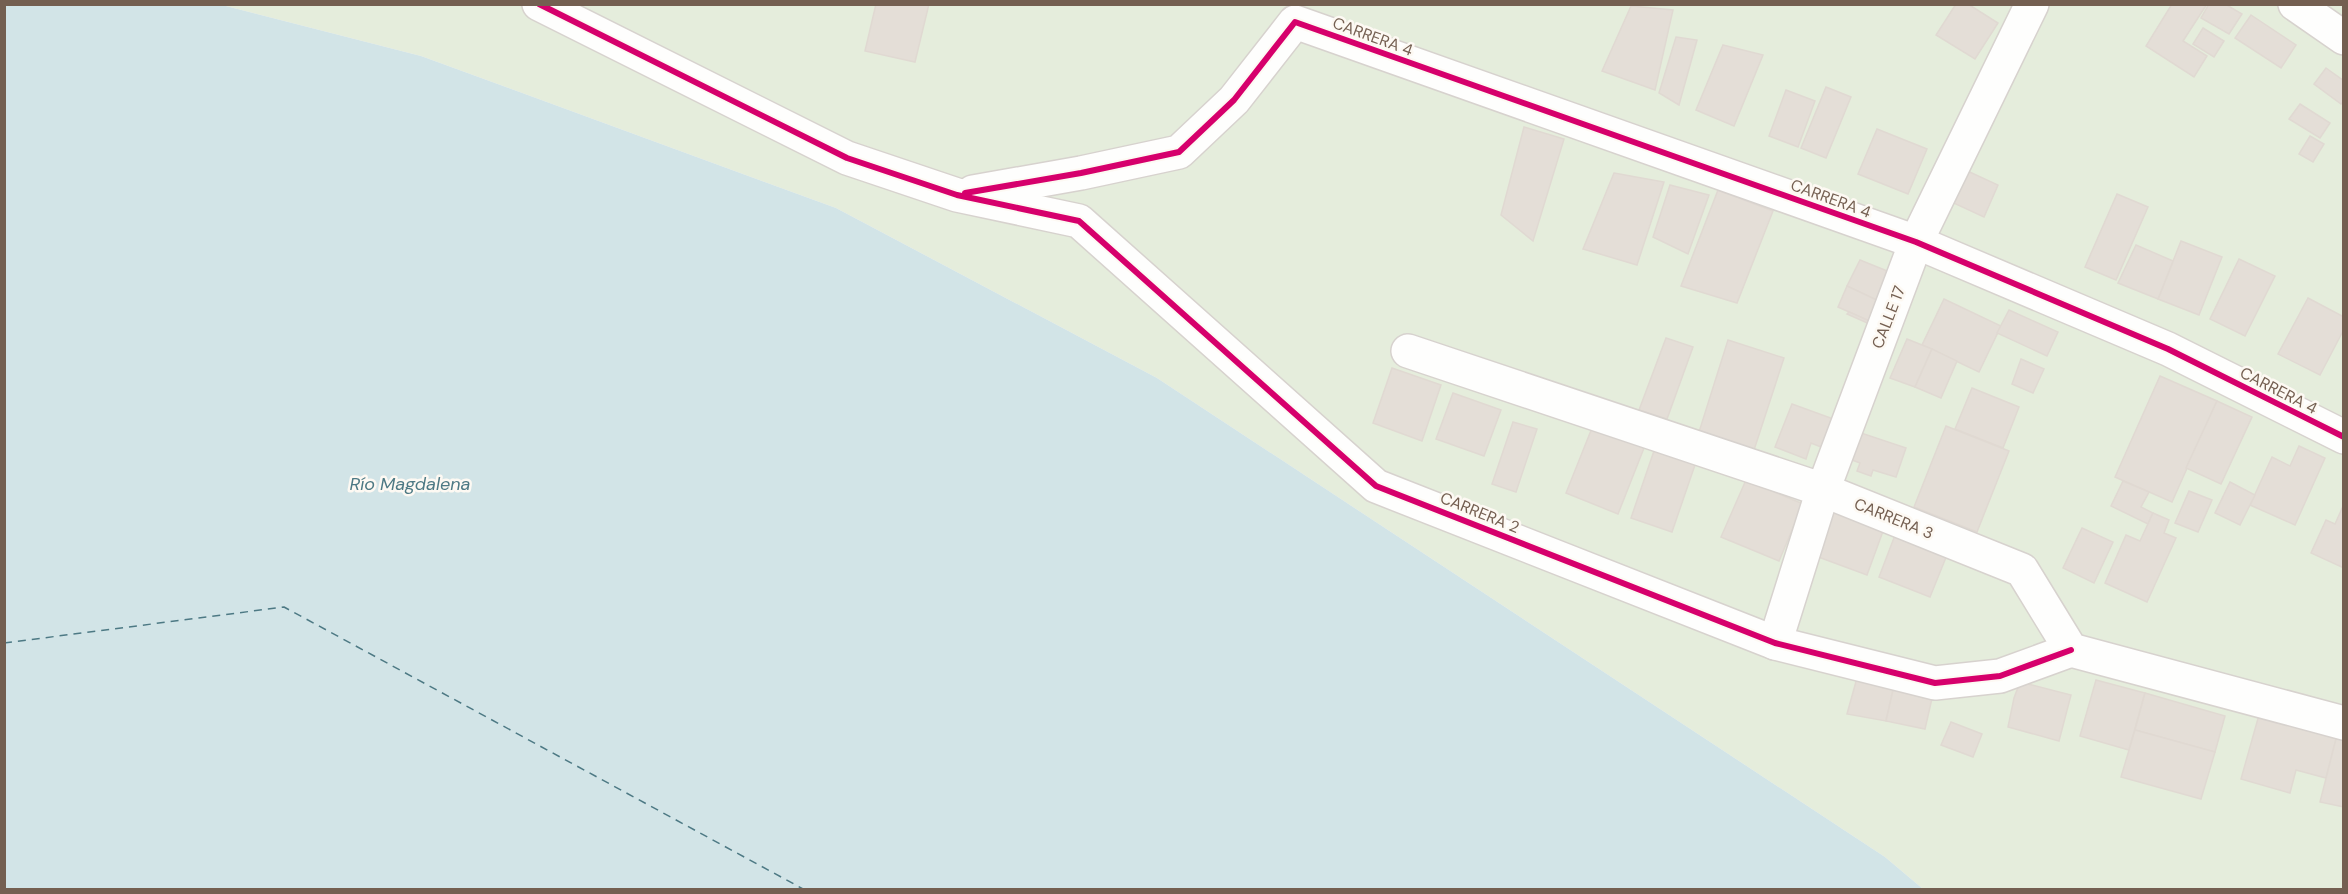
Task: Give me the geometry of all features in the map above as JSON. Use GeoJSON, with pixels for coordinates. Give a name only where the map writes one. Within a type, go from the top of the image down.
{"type":"FeatureCollection","features":[{"type":"Feature","properties":{"kind":"street","name":"CARRERA 2"},"geometry":{"type":"LineString","coordinates":[[539,4],[847,158],[957,195],[1079,221],[1376,486],[1775,643],[1935,683],[2000,676],[2071,650]]}},
{"type":"Feature","properties":{"kind":"street","name":"CALLE 17"},"geometry":{"type":"LineString","coordinates":[[1775,643],[1823,490],[1916,243],[2032,4]]}},
{"type":"Feature","properties":{"kind":"street"},"geometry":{"type":"LineString","coordinates":[[2295,4],[2343,38]]}},
{"type":"Feature","properties":{"kind":"street","name":"CARRERA 4"},"geometry":{"type":"LineString","coordinates":[[957,195],[1082,173],[1179,152],[1234,100],[1295,22],[1916,243],[2168,349],[2343,437]]}},
{"type":"Feature","properties":{"kind":"street","name":"CARRERA 3"},"geometry":{"type":"LineString","coordinates":[[1408,351],[1823,490],[2022,570],[2071,650]]}},
{"type":"Feature","properties":{"kind":"street"},"geometry":{"type":"LineString","coordinates":[[2071,650],[2343,723]]}},
{"type":"Feature","properties":{"kind":"green space"},"geometry":{"type":"Polygon","coordinates":[[[222,5],[2343,5],[2343,889],[1923,889],[1885,857],[1157,378],[836,208],[421,56],[222,5]]]}},
{"type":"Feature","properties":{"kind":"water","name":"Río Magdalena"},"geometry":{"type":"Polygon","coordinates":[[[5,4],[222,5],[421,56],[836,208],[1157,378],[1885,857],[1923,889],[5,889],[5,4]]]}},
{"type":"Feature","properties":{"kind":"building"},"geometry":{"type":"Polygon","coordinates":[[[876,4],[929,4],[915,62],[865,51],[876,4]]]}},
{"type":"Feature","properties":{"kind":"building"},"geometry":{"type":"Polygon","coordinates":[[[1956,4],[1968,4],[1998,23],[1975,59],[1936,35],[1956,4]]]}},
{"type":"Feature","properties":{"kind":"building"},"geometry":{"type":"Polygon","coordinates":[[[2172,4],[2207,4],[2183,41],[2207,56],[2194,77],[2146,46],[2172,4]]]}},
{"type":"Feature","properties":{"kind":"building"},"geometry":{"type":"Polygon","coordinates":[[[2209,4],[2225,4],[2242,14],[2229,34],[2201,18],[2209,4]]]}},
{"type":"Feature","properties":{"kind":"building"},"geometry":{"type":"Polygon","coordinates":[[[1631,6],[1673,10],[1655,90],[1602,71],[1631,6]]]}},
{"type":"Feature","properties":{"kind":"building"},"geometry":{"type":"Polygon","coordinates":[[[2251,15],[2296,45],[2281,68],[2235,38],[2251,15]]]}},
{"type":"Feature","properties":{"kind":"building"},"geometry":{"type":"Polygon","coordinates":[[[2203,28],[2224,41],[2214,57],[2193,44],[2203,28]]]}},
{"type":"Feature","properties":{"kind":"building"},"geometry":{"type":"Polygon","coordinates":[[[1676,37],[1697,40],[1679,105],[1659,93],[1676,37]]]}},
{"type":"Feature","properties":{"kind":"building"},"geometry":{"type":"Polygon","coordinates":[[[1723,45],[1763,55],[1734,126],[1696,110],[1723,45]]]}},
{"type":"Feature","properties":{"kind":"building"},"geometry":{"type":"Polygon","coordinates":[[[2326,68],[2344,81],[2344,101],[2341,104],[2314,84],[2326,68]]]}},
{"type":"Feature","properties":{"kind":"building"},"geometry":{"type":"Polygon","coordinates":[[[1826,87],[1851,97],[1826,158],[1801,148],[1826,87]]]}},
{"type":"Feature","properties":{"kind":"building"},"geometry":{"type":"Polygon","coordinates":[[[1786,90],[1815,101],[1798,147],[1769,136],[1786,90]]]}},
{"type":"Feature","properties":{"kind":"building"},"geometry":{"type":"Polygon","coordinates":[[[2300,104],[2330,123],[2320,138],[2289,119],[2300,104]]]}},
{"type":"Feature","properties":{"kind":"building"},"geometry":{"type":"Polygon","coordinates":[[[1524,127],[1564,139],[1533,241],[1501,215],[1524,127]]]}},
{"type":"Feature","properties":{"kind":"building"},"geometry":{"type":"Polygon","coordinates":[[[1877,129],[1927,149],[1908,194],[1858,174],[1877,129]]]}},
{"type":"Feature","properties":{"kind":"building"},"geometry":{"type":"Polygon","coordinates":[[[2310,136],[2324,144],[2313,162],[2299,154],[2310,136]]]}},
{"type":"Feature","properties":{"kind":"building"},"geometry":{"type":"Polygon","coordinates":[[[1961,168],[1998,185],[1984,217],[1947,200],[1961,168]]]}},
{"type":"Feature","properties":{"kind":"building"},"geometry":{"type":"Polygon","coordinates":[[[1614,173],[1664,182],[1637,265],[1583,249],[1614,173]]]}},
{"type":"Feature","properties":{"kind":"building"},"geometry":{"type":"Polygon","coordinates":[[[1670,185],[1709,195],[1688,254],[1653,237],[1670,185]]]}},
{"type":"Feature","properties":{"kind":"building"},"geometry":{"type":"Polygon","coordinates":[[[1718,190],[1773,211],[1737,303],[1681,286],[1718,190]]]}},
{"type":"Feature","properties":{"kind":"building"},"geometry":{"type":"Polygon","coordinates":[[[2117,194],[2148,207],[2116,280],[2085,267],[2117,194]]]}},
{"type":"Feature","properties":{"kind":"building"},"geometry":{"type":"Polygon","coordinates":[[[2181,241],[2222,257],[2199,315],[2158,299],[2181,241]]]}},
{"type":"Feature","properties":{"kind":"building"},"geometry":{"type":"Polygon","coordinates":[[[2136,245],[2173,261],[2158,299],[2118,283],[2136,245]]]}},
{"type":"Feature","properties":{"kind":"building"},"geometry":{"type":"Polygon","coordinates":[[[2239,259],[2275,276],[2245,336],[2210,319],[2239,259]]]}},
{"type":"Feature","properties":{"kind":"building"},"geometry":{"type":"Polygon","coordinates":[[[1860,260],[1897,275],[1883,303],[1847,286],[1860,260]]]}},
{"type":"Feature","properties":{"kind":"building"},"geometry":{"type":"Polygon","coordinates":[[[1847,286],[1883,303],[1874,323],[1838,307],[1847,286]]]}},
{"type":"Feature","properties":{"kind":"building"},"geometry":{"type":"Polygon","coordinates":[[[2308,298],[2344,317],[2344,329],[2320,375],[2278,354],[2308,298]]]}},
{"type":"Feature","properties":{"kind":"building"},"geometry":{"type":"Polygon","coordinates":[[[1944,299],[2001,326],[1979,372],[1922,345],[1944,299]]]}},
{"type":"Feature","properties":{"kind":"building"},"geometry":{"type":"Polygon","coordinates":[[[2009,310],[2058,332],[2047,356],[1997,333],[2009,310]]]}},
{"type":"Feature","properties":{"kind":"building"},"geometry":{"type":"Polygon","coordinates":[[[1849,312],[1874,323],[1872,325],[1847,314],[1849,312]]]}},
{"type":"Feature","properties":{"kind":"building"},"geometry":{"type":"Polygon","coordinates":[[[1666,338],[1693,347],[1667,419],[1639,410],[1666,338]]]}},
{"type":"Feature","properties":{"kind":"building"},"geometry":{"type":"Polygon","coordinates":[[[1907,339],[1932,349],[1915,387],[1890,378],[1907,339]]]}},
{"type":"Feature","properties":{"kind":"building"},"geometry":{"type":"Polygon","coordinates":[[[1728,340],[1784,358],[1754,450],[1699,432],[1728,340]]]}},
{"type":"Feature","properties":{"kind":"building"},"geometry":{"type":"Polygon","coordinates":[[[1932,349],[1957,361],[1941,398],[1915,387],[1932,349]]]}},
{"type":"Feature","properties":{"kind":"building"},"geometry":{"type":"Polygon","coordinates":[[[2021,359],[2044,369],[2033,393],[2012,384],[2021,359]]]}},
{"type":"Feature","properties":{"kind":"building"},"geometry":{"type":"Polygon","coordinates":[[[1392,368],[1441,385],[1422,441],[1373,423],[1392,368]]]}},
{"type":"Feature","properties":{"kind":"building"},"geometry":{"type":"Polygon","coordinates":[[[2160,376],[2217,401],[2172,502],[2115,477],[2160,376]]]}},
{"type":"Feature","properties":{"kind":"building"},"geometry":{"type":"Polygon","coordinates":[[[1972,388],[2019,407],[2003,448],[1955,429],[1972,388]]]}},
{"type":"Feature","properties":{"kind":"building"},"geometry":{"type":"Polygon","coordinates":[[[1453,393],[1501,410],[1484,456],[1436,439],[1453,393]]]}},
{"type":"Feature","properties":{"kind":"building"},"geometry":{"type":"Polygon","coordinates":[[[2217,401],[2252,417],[2221,484],[2186,468],[2217,401]]]}},
{"type":"Feature","properties":{"kind":"building"},"geometry":{"type":"Polygon","coordinates":[[[1792,404],[1836,420],[1826,449],[1811,443],[1806,459],[1775,447],[1792,404]]]}},
{"type":"Feature","properties":{"kind":"building"},"geometry":{"type":"Polygon","coordinates":[[[1513,422],[1537,429],[1516,492],[1492,484],[1513,422]]]}},
{"type":"Feature","properties":{"kind":"building"},"geometry":{"type":"Polygon","coordinates":[[[1594,423],[1646,443],[1618,514],[1566,493],[1594,423]]]}},
{"type":"Feature","properties":{"kind":"building"},"geometry":{"type":"Polygon","coordinates":[[[1946,426],[2009,451],[1977,532],[1914,507],[1946,426]]]}},
{"type":"Feature","properties":{"kind":"building"},"geometry":{"type":"Polygon","coordinates":[[[1861,433],[1906,448],[1896,477],[1873,470],[1871,476],[1857,471],[1860,463],[1852,460],[1861,433]]]}},
{"type":"Feature","properties":{"kind":"building"},"geometry":{"type":"Polygon","coordinates":[[[2299,446],[2325,458],[2295,525],[2250,505],[2272,457],[2290,466],[2299,446]]]}},
{"type":"Feature","properties":{"kind":"building"},"geometry":{"type":"Polygon","coordinates":[[[1655,448],[1696,462],[1672,532],[1631,518],[1655,448]]]}},
{"type":"Feature","properties":{"kind":"building"},"geometry":{"type":"Polygon","coordinates":[[[1746,480],[1803,504],[1779,561],[1721,537],[1746,480]]]}},
{"type":"Feature","properties":{"kind":"building"},"geometry":{"type":"Polygon","coordinates":[[[2123,481],[2149,492],[2141,507],[2153,513],[2148,524],[2111,506],[2123,481]]]}},
{"type":"Feature","properties":{"kind":"building"},"geometry":{"type":"Polygon","coordinates":[[[2230,482],[2255,495],[2240,525],[2215,513],[2230,482]]]}},
{"type":"Feature","properties":{"kind":"building"},"geometry":{"type":"Polygon","coordinates":[[[2189,491],[2212,500],[2198,532],[2175,523],[2189,491]]]}},
{"type":"Feature","properties":{"kind":"building"},"geometry":{"type":"Polygon","coordinates":[[[1832,504],[1886,523],[1867,575],[1813,555],[1832,504]]]}},
{"type":"Feature","properties":{"kind":"building"},"geometry":{"type":"Polygon","coordinates":[[[2344,504],[2344,568],[2311,553],[2326,520],[2335,524],[2344,504]]]}},
{"type":"Feature","properties":{"kind":"building"},"geometry":{"type":"Polygon","coordinates":[[[2153,513],[2169,520],[2164,533],[2176,538],[2147,602],[2105,583],[2126,535],[2140,541],[2153,513]]]}},
{"type":"Feature","properties":{"kind":"building"},"geometry":{"type":"Polygon","coordinates":[[[2082,528],[2113,542],[2094,583],[2063,568],[2082,528]]]}},
{"type":"Feature","properties":{"kind":"building"},"geometry":{"type":"Polygon","coordinates":[[[1897,530],[1949,550],[1930,597],[1879,577],[1897,530]]]}},
{"type":"Feature","properties":{"kind":"building"},"geometry":{"type":"Polygon","coordinates":[[[1857,678],[1894,686],[1886,721],[1847,714],[1857,678]]]}},
{"type":"Feature","properties":{"kind":"building"},"geometry":{"type":"Polygon","coordinates":[[[2096,680],[2145,693],[2129,750],[2080,736],[2096,680]]]}},
{"type":"Feature","properties":{"kind":"building"},"geometry":{"type":"Polygon","coordinates":[[[2020,682],[2071,695],[2059,741],[2008,727],[2020,682]]]}},
{"type":"Feature","properties":{"kind":"building"},"geometry":{"type":"Polygon","coordinates":[[[1894,686],[1933,694],[1925,729],[1886,721],[1894,686]]]}},
{"type":"Feature","properties":{"kind":"building"},"geometry":{"type":"Polygon","coordinates":[[[2145,693],[2225,716],[2215,752],[2135,730],[2145,693]]]}},
{"type":"Feature","properties":{"kind":"building"},"geometry":{"type":"Polygon","coordinates":[[[2259,715],[2337,735],[2326,778],[2296,770],[2290,793],[2241,779],[2259,715]]]}},
{"type":"Feature","properties":{"kind":"building"},"geometry":{"type":"Polygon","coordinates":[[[1951,722],[1982,734],[1973,757],[1941,745],[1951,722]]]}},
{"type":"Feature","properties":{"kind":"building"},"geometry":{"type":"Polygon","coordinates":[[[2135,730],[2215,752],[2201,799],[2121,777],[2135,730]]]}},
{"type":"Feature","properties":{"kind":"building"},"geometry":{"type":"Polygon","coordinates":[[[2337,735],[2344,736],[2344,807],[2320,802],[2337,735]]]}},
{"type":"Feature","properties":{"kind":"ferry route"},"geometry":{"type":"LineString","coordinates":[[4,643],[284,607],[805,890]]}},
{"type":"Feature","properties":{"kind":"cycle path"},"geometry":{"type":"LineString","coordinates":[[539,4],[847,158],[957,195],[1079,221],[1376,486],[1775,643],[1935,683],[2000,676],[2071,650]]}},
{"type":"Feature","properties":{"kind":"cycle path"},"geometry":{"type":"LineString","coordinates":[[965,193],[1081,173],[1179,152],[1234,100],[1295,22],[1916,242],[2168,349],[2344,437]]}}]}
